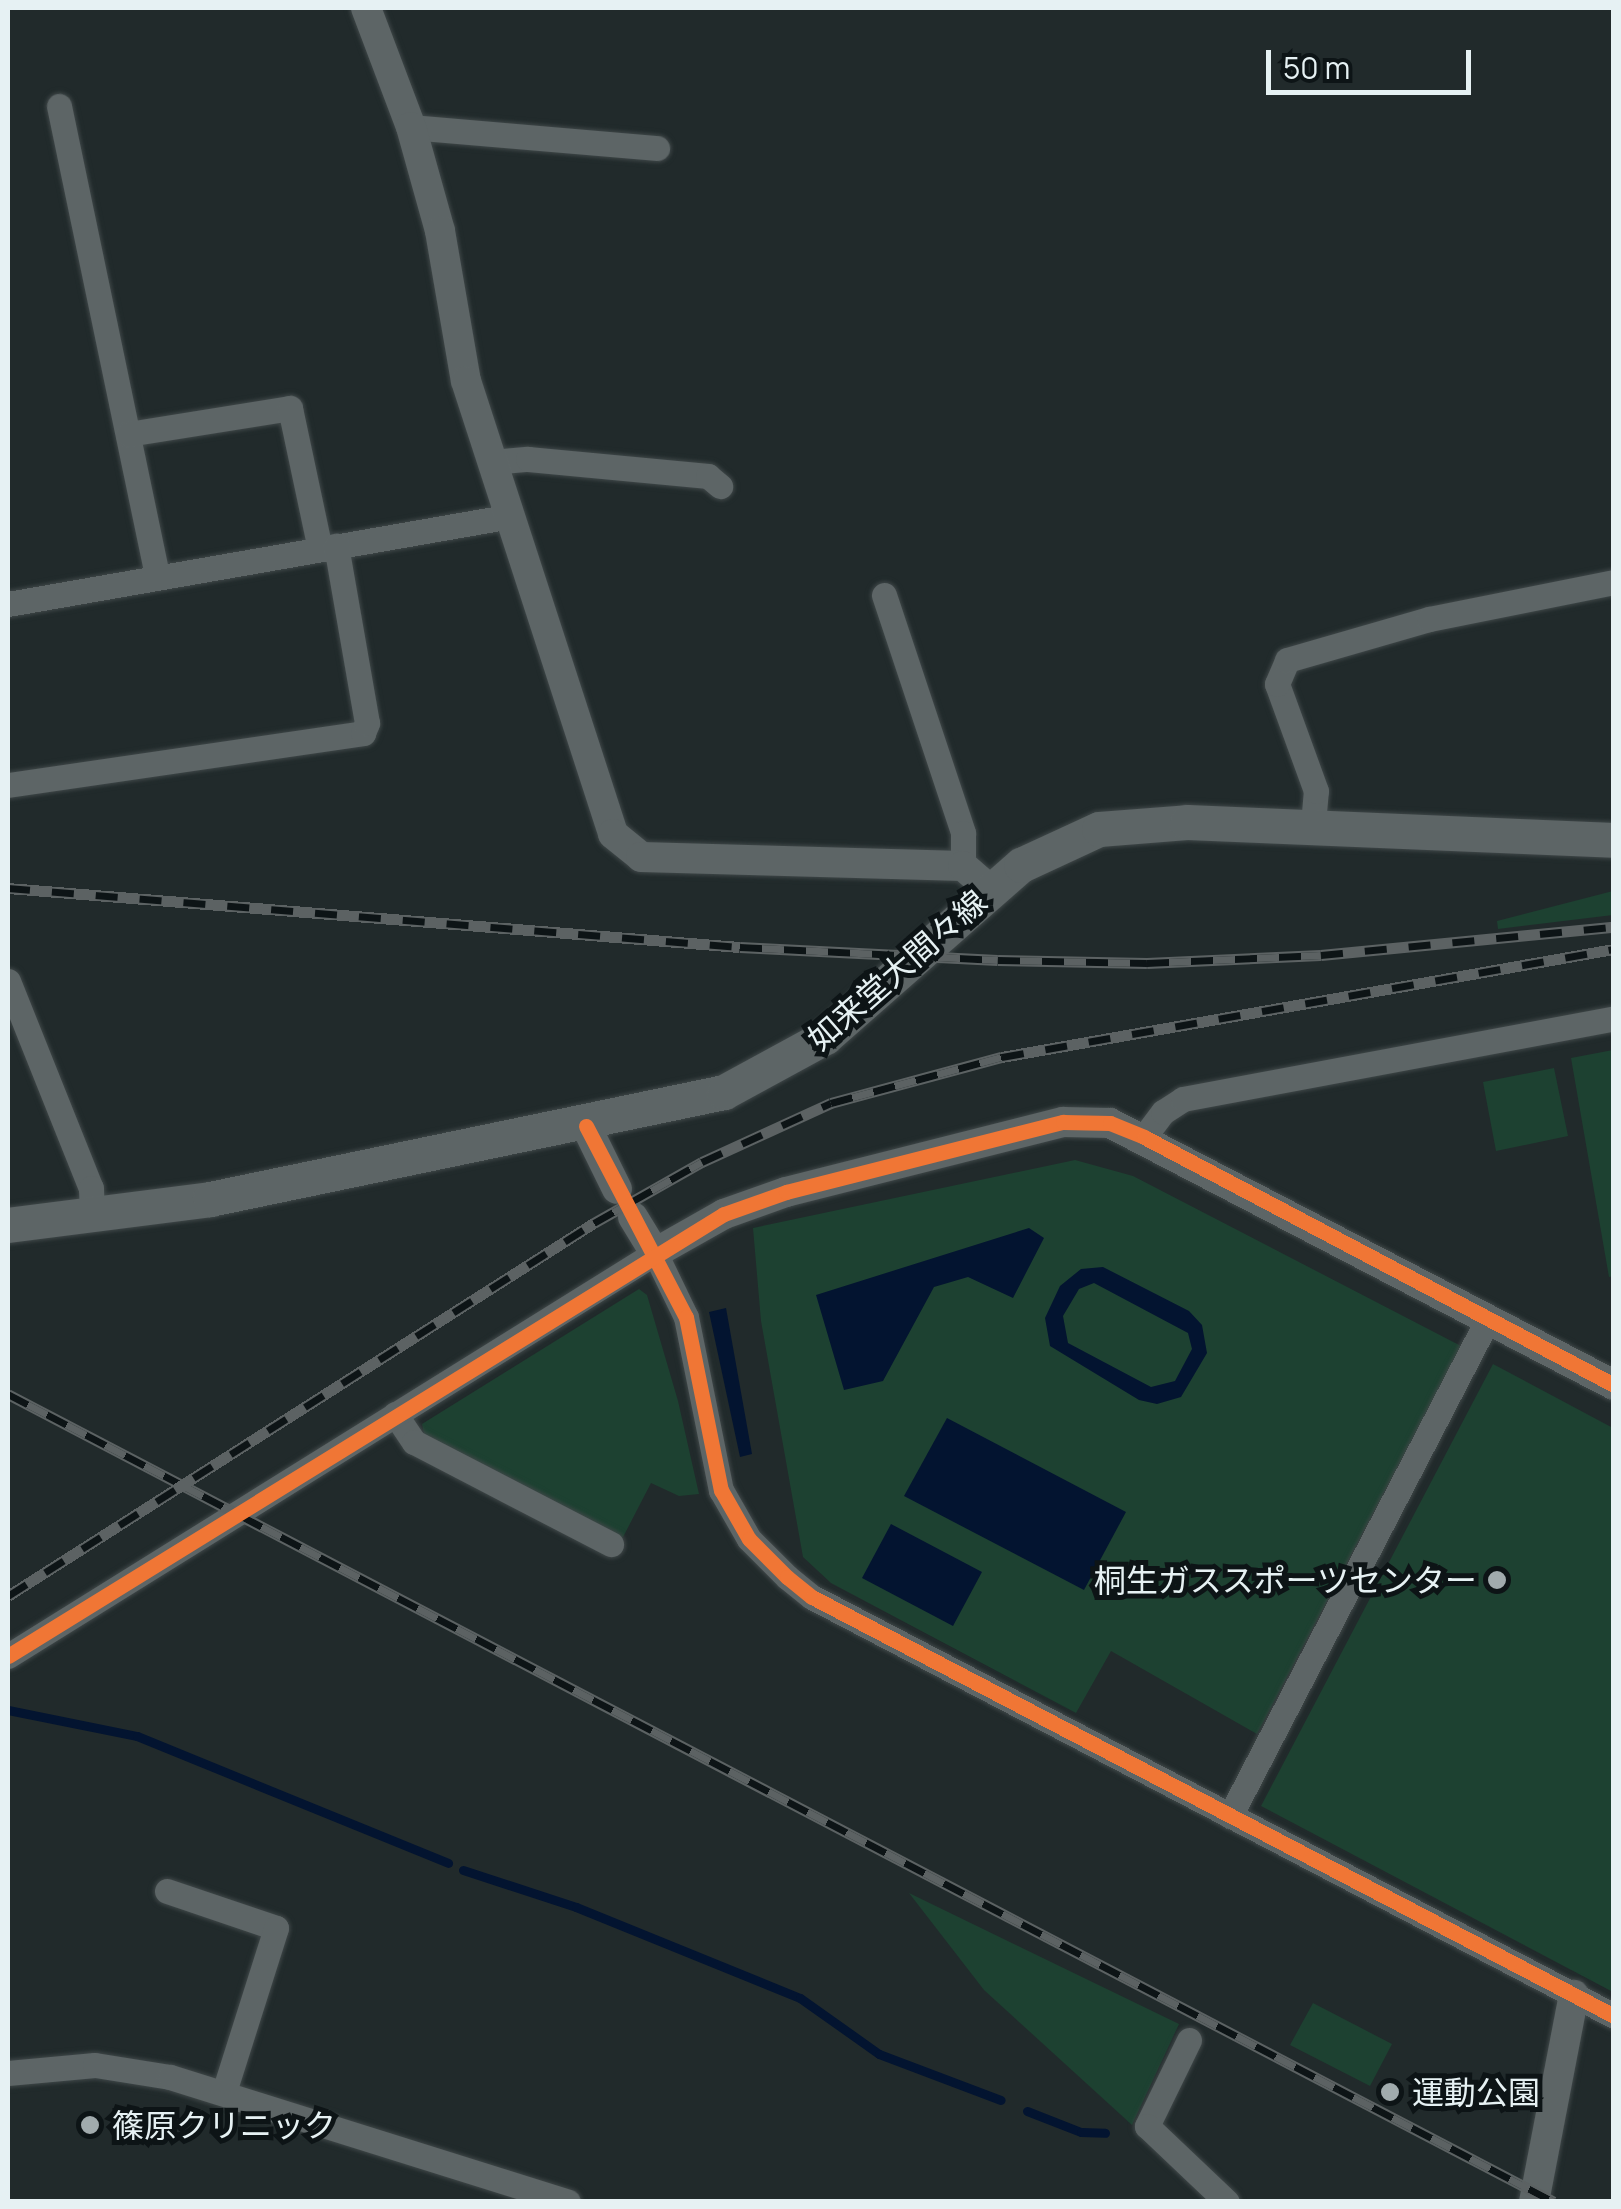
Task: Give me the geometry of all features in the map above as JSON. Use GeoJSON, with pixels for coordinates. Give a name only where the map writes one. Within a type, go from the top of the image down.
{"type":"FeatureCollection","features":[{"type":"Feature","properties":{"kind":"main road","name":"如来堂大間々線"},"geometry":{"type":"LineString","coordinates":[[8,1226],[92,1215],[586,1126],[724,1092],[792,1060],[976,877],[1098,829],[1187,822],[1312,824],[1614,840]]}},
{"type":"Feature","properties":{"kind":"street"},"geometry":{"type":"LineString","coordinates":[[366,8],[411,127],[440,231],[466,381],[491,462],[605,819],[630,853],[976,877],[884,595]]}},
{"type":"Feature","properties":{"kind":"street"},"geometry":{"type":"LineString","coordinates":[[59,106],[157,575]]}},
{"type":"Feature","properties":{"kind":"street"},"geometry":{"type":"LineString","coordinates":[[411,127],[657,148]]}},
{"type":"Feature","properties":{"kind":"street"},"geometry":{"type":"LineString","coordinates":[[8,785],[363,733],[367,723],[328,548],[290,408],[128,434]]}},
{"type":"Feature","properties":{"kind":"street"},"geometry":{"type":"LineString","coordinates":[[491,462],[528,459],[708,476],[720,486]]}},
{"type":"Feature","properties":{"kind":"street"},"geometry":{"type":"LineString","coordinates":[[8,604],[510,516]]}},
{"type":"Feature","properties":{"kind":"street"},"geometry":{"type":"LineString","coordinates":[[1312,824],[1316,790],[1277,684],[1287,660],[1412,623],[1614,582]]}},
{"type":"Feature","properties":{"kind":"street"},"geometry":{"type":"LineString","coordinates":[[8,981],[91,1188],[92,1215]]}},
{"type":"Feature","properties":{"kind":"street"},"geometry":{"type":"LineString","coordinates":[[1144,1137],[1163,1112],[1183,1098],[1614,1018]]}},
{"type":"Feature","properties":{"kind":"street"},"geometry":{"type":"LineString","coordinates":[[8,1656],[724,1214],[786,1192],[1063,1122],[1110,1123],[1144,1137],[1614,1385]]}},
{"type":"Feature","properties":{"kind":"street"},"geometry":{"type":"LineString","coordinates":[[586,1126],[617,1189]]}},
{"type":"Feature","properties":{"kind":"street"},"geometry":{"type":"LineString","coordinates":[[634,1217],[686,1317],[721,1490],[765,1557],[812,1596],[1614,2016]]}},
{"type":"Feature","properties":{"kind":"street"},"geometry":{"type":"LineString","coordinates":[[1230,1816],[1488,1319]]}},
{"type":"Feature","properties":{"kind":"street"},"geometry":{"type":"LineString","coordinates":[[395,1414],[414,1442],[611,1544]]}},
{"type":"Feature","properties":{"kind":"street"},"geometry":{"type":"LineString","coordinates":[[167,1891],[276,1928],[224,2092]]}},
{"type":"Feature","properties":{"kind":"street"},"geometry":{"type":"LineString","coordinates":[[1534,2202],[1574,1995]]}},
{"type":"Feature","properties":{"kind":"street"},"geometry":{"type":"LineString","coordinates":[[1189,2040],[1147,2126],[1227,2202]]}},
{"type":"Feature","properties":{"kind":"street"},"geometry":{"type":"LineString","coordinates":[[8,2073],[95,2065],[224,2092],[568,2202]]}},
{"type":"Feature","properties":{"kind":"green space"},"geometry":{"type":"Polygon","coordinates":[[[1613,891],[1613,915],[1498,929],[1497,921],[1613,891]]]}},
{"type":"Feature","properties":{"kind":"green space"},"geometry":{"type":"Polygon","coordinates":[[[1613,1050],[1614,1276],[1609,1277],[1571,1058],[1613,1050]]]}},
{"type":"Feature","properties":{"kind":"green space"},"geometry":{"type":"Polygon","coordinates":[[[1554,1068],[1568,1136],[1496,1151],[1483,1082],[1554,1068]]]}},
{"type":"Feature","properties":{"kind":"green space"},"geometry":{"type":"Polygon","coordinates":[[[1075,1160],[1133,1176],[1461,1346],[1257,1734],[1111,1651],[1076,1713],[831,1583],[803,1557],[761,1321],[753,1228],[1075,1160]]]}},
{"type":"Feature","properties":{"kind":"green space"},"geometry":{"type":"Polygon","coordinates":[[[639,1289],[647,1295],[678,1401],[699,1494],[679,1496],[651,1483],[621,1541],[424,1434],[422,1424],[639,1289]]]}},
{"type":"Feature","properties":{"kind":"green space","name":"桐生ガススポーツセンター"},"geometry":{"type":"Polygon","coordinates":[[[1493,1364],[1613,1428],[1613,1992],[1261,1806],[1493,1364]]]}},
{"type":"Feature","properties":{"kind":"green space"},"geometry":{"type":"Polygon","coordinates":[[[909,1893],[1179,2024],[1132,2125],[984,1990],[909,1893]]]}},
{"type":"Feature","properties":{"kind":"green space"},"geometry":{"type":"Polygon","coordinates":[[[1313,2003],[1392,2044],[1370,2086],[1290,2045],[1313,2003]]]}},
{"type":"Feature","properties":{"kind":"water"},"geometry":{"type":"Polygon","coordinates":[[[1029,1228],[1044,1238],[1013,1298],[968,1277],[934,1287],[883,1381],[844,1390],[816,1295],[1029,1228]]]}},
{"type":"Feature","properties":{"kind":"water"},"geometry":{"type":"Polygon","coordinates":[[[1103,1267],[1189,1311],[1202,1325],[1207,1353],[1181,1397],[1157,1404],[1139,1400],[1050,1346],[1045,1318],[1060,1286],[1081,1269],[1103,1267]],[[1094,1283],[1079,1289],[1063,1316],[1068,1343],[1151,1387],[1175,1381],[1192,1349],[1188,1333],[1094,1283]]]}},
{"type":"Feature","properties":{"kind":"water"},"geometry":{"type":"Polygon","coordinates":[[[726,1308],[752,1454],[740,1457],[709,1312],[726,1308]]]}},
{"type":"Feature","properties":{"kind":"water"},"geometry":{"type":"Polygon","coordinates":[[[947,1418],[1126,1512],[1084,1590],[904,1496],[947,1418]]]}},
{"type":"Feature","properties":{"kind":"water"},"geometry":{"type":"Polygon","coordinates":[[[891,1524],[982,1572],[953,1626],[862,1578],[891,1524]]]}},
{"type":"Feature","properties":{"kind":"waterway"},"geometry":{"type":"LineString","coordinates":[[8,1710],[137,1736],[448,1863]]}},
{"type":"Feature","properties":{"kind":"waterway"},"geometry":{"type":"LineString","coordinates":[[463,1870],[576,1907],[800,1998],[879,2054],[1001,2100]]}},
{"type":"Feature","properties":{"kind":"waterway"},"geometry":{"type":"LineString","coordinates":[[1027,2111],[1081,2132],[1105,2133]]}},
{"type":"Feature","properties":{"kind":"railway"},"geometry":{"type":"LineString","coordinates":[[8,888],[740,947],[998,960],[1147,963],[1321,955],[1614,927]]}},
{"type":"Feature","properties":{"kind":"railway"},"geometry":{"type":"LineString","coordinates":[[8,1596],[594,1223],[702,1162],[831,1103],[1002,1057],[1614,949]]}},
{"type":"Feature","properties":{"kind":"railway"},"geometry":{"type":"LineString","coordinates":[[8,1394],[1554,2202]]}},
{"type":"Feature","properties":{"kind":"cycle path"},"geometry":{"type":"LineString","coordinates":[[8,1656],[724,1214],[786,1192],[1063,1122],[1110,1123],[1144,1137],[1614,1385]]}},
{"type":"Feature","properties":{"kind":"cycle path"},"geometry":{"type":"LineString","coordinates":[[586,1126],[686,1317],[721,1490],[749,1539],[787,1577],[812,1597],[1614,2016]]}},
{"type":"Feature","properties":{"kind":"place","name":"桐生ガススポーツセンター"},"geometry":{"type":"Point","coordinates":[1497,1580]}},
{"type":"Feature","properties":{"kind":"place","name":"運動公園"},"geometry":{"type":"Point","coordinates":[1390,2092]}},
{"type":"Feature","properties":{"kind":"place","name":"篠原クリニック"},"geometry":{"type":"Point","coordinates":[90,2125]}}]}
